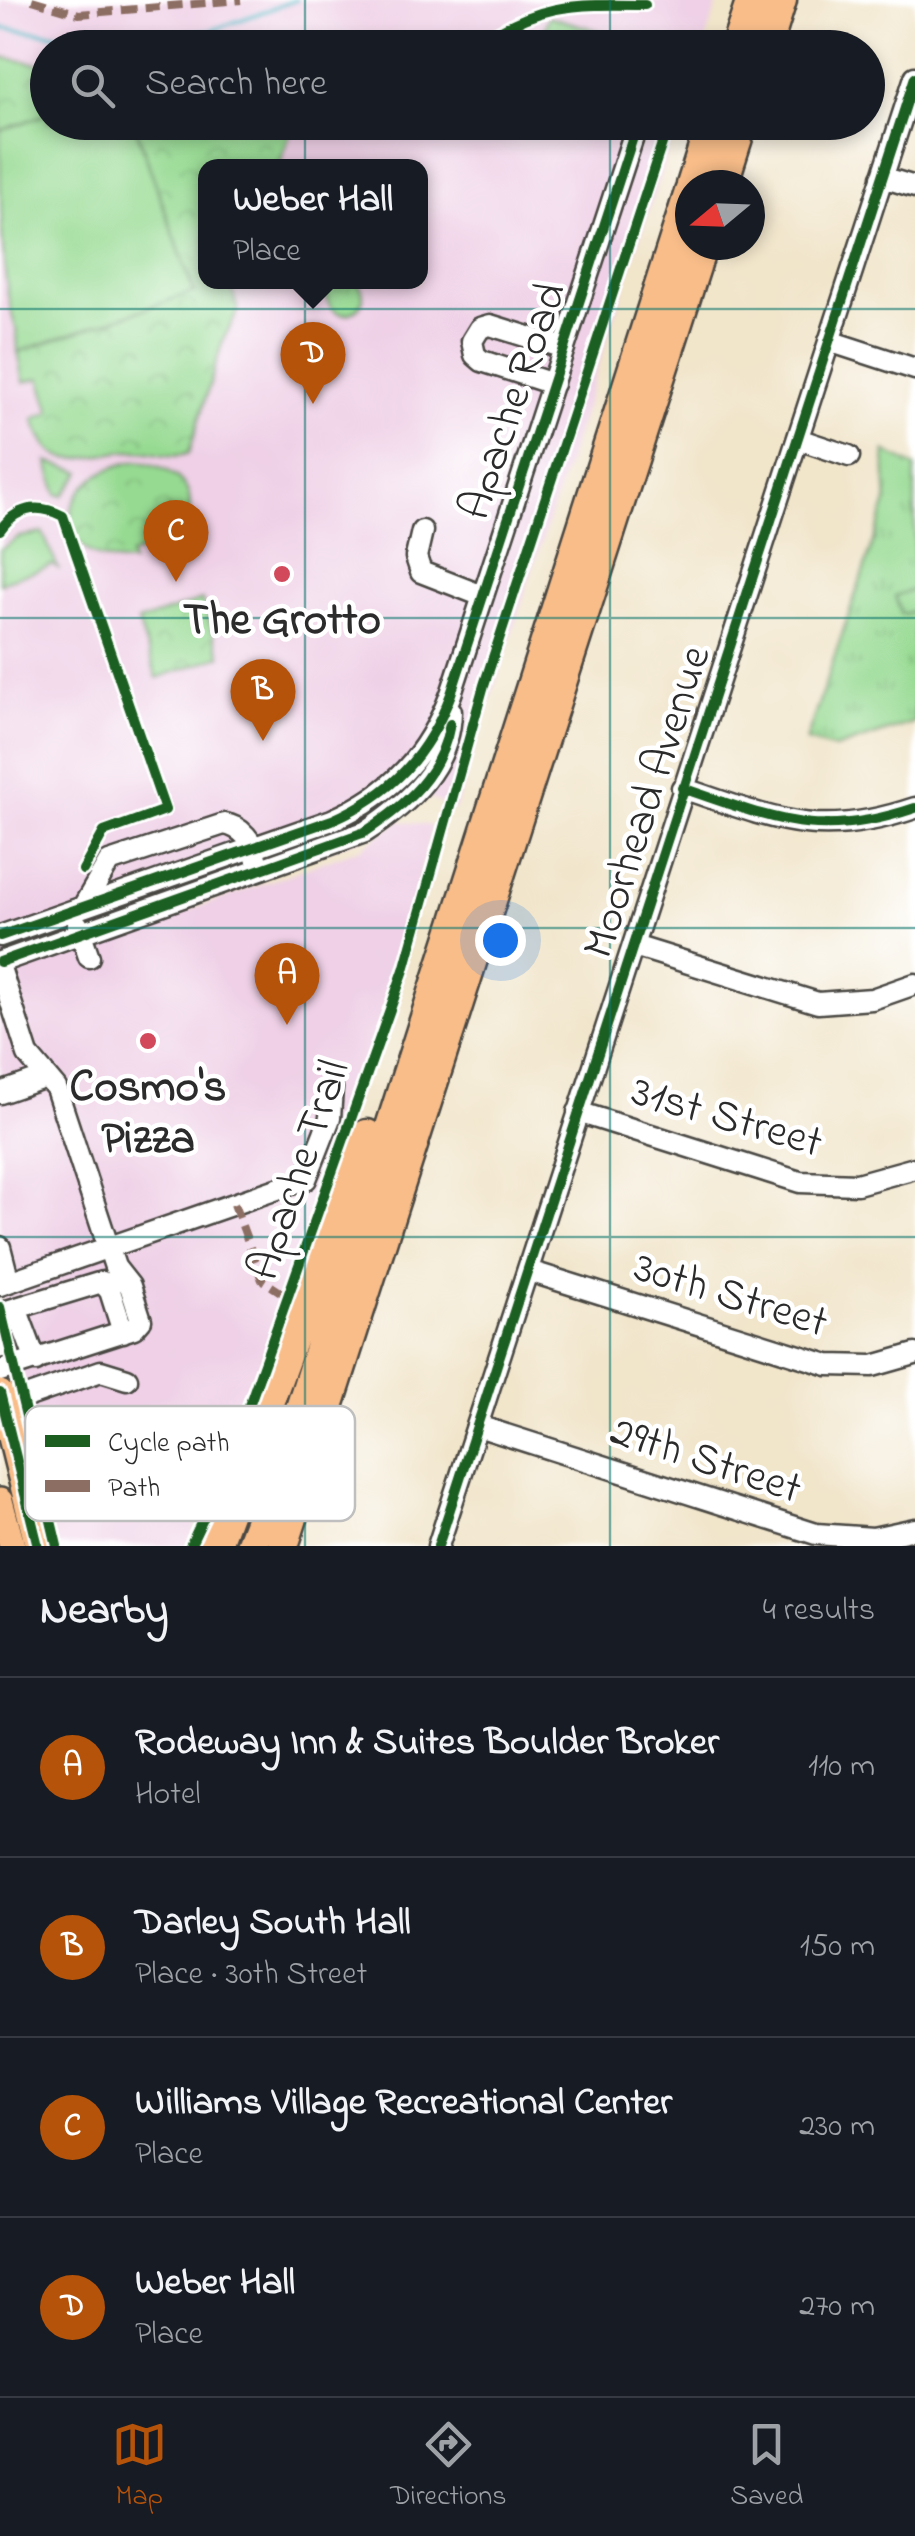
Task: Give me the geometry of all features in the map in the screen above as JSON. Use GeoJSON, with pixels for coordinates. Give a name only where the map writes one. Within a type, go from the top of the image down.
{"type":"FeatureCollection","features":[{"type":"Feature","properties":{"kind":"highway"},"geometry":{"type":"LineString","coordinates":[[742,30],[752,0]]}},
{"type":"Feature","properties":{"kind":"highway"},"geometry":{"type":"LineString","coordinates":[[772,30],[781,0]]}},
{"type":"Feature","properties":{"kind":"highway"},"geometry":{"type":"LineString","coordinates":[[697,170],[706,140]]}},
{"type":"Feature","properties":{"kind":"highway"},"geometry":{"type":"LineString","coordinates":[[727,170],[736,140]]}},
{"type":"Feature","properties":{"kind":"highway"},"geometry":{"type":"LineString","coordinates":[[301,1406],[675,238]]}},
{"type":"Feature","properties":{"kind":"highway"},"geometry":{"type":"LineString","coordinates":[[329,1406],[697,260]]}},
{"type":"Feature","properties":{"kind":"highway"},"geometry":{"type":"LineString","coordinates":[[267,1406],[506,768]]}},
{"type":"Feature","properties":{"kind":"highway"},"geometry":{"type":"LineString","coordinates":[[338,1406],[396,1201]]}},
{"type":"Feature","properties":{"kind":"highway"},"geometry":{"type":"LineString","coordinates":[[215,1546],[224,1521]]}},
{"type":"Feature","properties":{"kind":"highway"},"geometry":{"type":"LineString","coordinates":[[251,1546],[260,1521]]}},
{"type":"Feature","properties":{"kind":"highway"},"geometry":{"type":"LineString","coordinates":[[283,1546],[291,1521]]}},
{"type":"Feature","properties":{"kind":"highway"},"geometry":{"type":"LineString","coordinates":[[298,1546],[305,1521]]}},
{"type":"Feature","properties":{"kind":"main road"},"geometry":{"type":"LineString","coordinates":[[1,1401],[25,1490]]}},
{"type":"Feature","properties":{"kind":"main road"},"geometry":{"type":"LineString","coordinates":[[0,1501],[12,1546]]}},
{"type":"Feature","properties":{"kind":"main road"},"geometry":{"type":"LineString","coordinates":[[32,1521],[38,1546]]}},
{"type":"Feature","properties":{"kind":"street","name":"Moorhead Avenue"},"geometry":{"type":"LineString","coordinates":[[438,1546],[915,77]]}},
{"type":"Feature","properties":{"kind":"street","name":"Apache Road"},"geometry":{"type":"LineString","coordinates":[[254,846],[352,811],[398,781],[422,753],[451,694],[480,594],[632,140]]}},
{"type":"Feature","properties":{"kind":"street"},"geometry":{"type":"LineString","coordinates":[[882,178],[915,187]]}},
{"type":"Feature","properties":{"kind":"street"},"geometry":{"type":"LineString","coordinates":[[553,384],[478,358],[472,346],[474,336],[490,325],[564,348]]}},
{"type":"Feature","properties":{"kind":"street"},"geometry":{"type":"LineString","coordinates":[[829,342],[915,369]]}},
{"type":"Feature","properties":{"kind":"street"},"geometry":{"type":"LineString","coordinates":[[798,438],[849,456]]}},
{"type":"Feature","properties":{"kind":"street"},"geometry":{"type":"LineString","coordinates":[[422,531],[416,558],[420,572],[480,594]]}},
{"type":"Feature","properties":{"kind":"street","name":"Apache Road"},"geometry":{"type":"LineString","coordinates":[[257,873],[366,832],[415,794],[442,752],[450,721],[451,694]]}},
{"type":"Feature","properties":{"kind":"street"},"geometry":{"type":"LineString","coordinates":[[682,788],[809,826],[874,822],[915,808]]}},
{"type":"Feature","properties":{"kind":"street"},"geometry":{"type":"LineString","coordinates":[[0,1371],[128,1330],[140,1316],[130,1286],[109,1266],[56,1088],[28,1055],[3,985],[81,934],[257,873],[254,846],[238,828],[224,824],[109,862],[78,907],[81,934],[89,957]]}},
{"type":"Feature","properties":{"kind":"street"},"geometry":{"type":"LineString","coordinates":[[0,936],[254,846]]}},
{"type":"Feature","properties":{"kind":"street"},"geometry":{"type":"LineString","coordinates":[[634,946],[818,1003],[872,999],[915,984]]}},
{"type":"Feature","properties":{"kind":"street"},"geometry":{"type":"LineString","coordinates":[[0,1093],[46,1077]]}},
{"type":"Feature","properties":{"kind":"street"},"geometry":{"type":"LineString","coordinates":[[36,1362],[8,1311],[26,1297],[109,1266],[306,1179],[330,1118],[332,1088]]}},
{"type":"Feature","properties":{"kind":"street","name":"31st Street"},"geometry":{"type":"LineString","coordinates":[[578,1112],[800,1182],[857,1184],[915,1168]]}},
{"type":"Feature","properties":{"kind":"street"},"geometry":{"type":"LineString","coordinates":[[0,1247],[4,1284],[109,1266]]}},
{"type":"Feature","properties":{"kind":"street","name":"30th Street"},"geometry":{"type":"LineString","coordinates":[[529,1271],[828,1365],[873,1366],[915,1354]]}},
{"type":"Feature","properties":{"kind":"street"},"geometry":{"type":"LineString","coordinates":[[86,1344],[95,1372]]}},
{"type":"Feature","properties":{"kind":"street"},"geometry":{"type":"LineString","coordinates":[[1,1401],[95,1372],[110,1371],[128,1379]]}},
{"type":"Feature","properties":{"kind":"street","name":"29th Street"},"geometry":{"type":"LineString","coordinates":[[478,1426],[816,1534],[872,1538],[915,1529]]}},
{"type":"Feature","properties":{"kind":"street"},"geometry":{"type":"LineString","coordinates":[[0,1501],[25,1494]]}},
{"type":"Feature","properties":{"kind":"shaded area"},"geometry":{"type":"Polygon","coordinates":[[[0,0],[719,0],[709,30],[30,30],[30,140],[672,140],[455,810],[422,795],[359,839],[0,966],[0,0]]]}},
{"type":"Feature","properties":{"kind":"shaded area"},"geometry":{"type":"Polygon","coordinates":[[[400,821],[432,826],[398,969],[244,1406],[25,1406],[0,1289],[0,979],[361,848],[400,821]]]}},
{"type":"Feature","properties":{"kind":"shaded area"},"geometry":{"type":"Polygon","coordinates":[[[51,1521],[198,1521],[187,1546],[56,1546],[51,1521]]]}},
{"type":"Feature","properties":{"kind":"green space"},"geometry":{"type":"Polygon","coordinates":[[[549,16],[596,30],[545,30],[549,16]]]}},
{"type":"Feature","properties":{"kind":"green space"},"geometry":{"type":"Polygon","coordinates":[[[0,57],[30,62],[30,120],[0,131],[0,57]]]}},
{"type":"Feature","properties":{"kind":"green space"},"geometry":{"type":"Polygon","coordinates":[[[30,120],[30,140],[140,140],[194,292],[18,352],[4,263],[0,131],[30,120]]]}},
{"type":"Feature","properties":{"kind":"green space"},"geometry":{"type":"Polygon","coordinates":[[[140,140],[288,140],[281,159],[198,159],[198,289],[232,289],[238,311],[223,340],[189,453],[136,451],[75,459],[52,451],[34,419],[51,412],[40,378],[24,382],[18,352],[193,291],[140,140]]]}},
{"type":"Feature","properties":{"kind":"green space"},"geometry":{"type":"Polygon","coordinates":[[[329,289],[361,289],[361,303],[352,312],[338,312],[329,303],[329,289]]]}},
{"type":"Feature","properties":{"kind":"green space"},"geometry":{"type":"Polygon","coordinates":[[[885,451],[915,467],[915,722],[835,749],[806,741],[887,502],[885,451]]]}},
{"type":"Feature","properties":{"kind":"green space"},"geometry":{"type":"Polygon","coordinates":[[[138,461],[176,476],[190,500],[189,514],[170,542],[153,556],[150,549],[130,555],[132,563],[103,558],[84,548],[73,533],[70,516],[76,498],[90,482],[110,469],[138,461]]]}},
{"type":"Feature","properties":{"kind":"green space"},"geometry":{"type":"Polygon","coordinates":[[[48,462],[82,472],[63,496],[57,494],[48,462]]]}},
{"type":"Feature","properties":{"kind":"green space"},"geometry":{"type":"Polygon","coordinates":[[[43,533],[58,568],[51,565],[0,584],[0,550],[19,537],[43,533]]]}},
{"type":"Feature","properties":{"kind":"green space"},"geometry":{"type":"Polygon","coordinates":[[[915,589],[915,610],[901,614],[895,596],[915,589]]]}},
{"type":"Feature","properties":{"kind":"green space"},"geometry":{"type":"Polygon","coordinates":[[[202,600],[221,656],[157,678],[138,622],[202,600]]]}},
{"type":"Feature","properties":{"kind":"waterway"},"geometry":{"type":"LineString","coordinates":[[213,30],[296,0]]}},
{"type":"Feature","properties":{"kind":"waterway"},"geometry":{"type":"LineString","coordinates":[[0,28],[30,31]]}},
{"type":"Feature","properties":{"kind":"marked path"},"geometry":{"type":"LineString","coordinates":[[32,0],[79,14],[241,0]]}},
{"type":"Feature","properties":{"kind":"marked path"},"geometry":{"type":"LineString","coordinates":[[234,1204],[262,1280],[290,1298]]}},
{"type":"Feature","properties":{"kind":"cycle path"},"geometry":{"type":"LineString","coordinates":[[501,30],[555,9],[645,5]]}},
{"type":"Feature","properties":{"kind":"cycle path"},"geometry":{"type":"LineString","coordinates":[[438,1546],[915,77]]}},
{"type":"Feature","properties":{"kind":"cycle path"},"geometry":{"type":"LineString","coordinates":[[0,936],[332,820],[373,798],[419,754],[451,694],[632,140]]}},
{"type":"Feature","properties":{"kind":"cycle path","name":"Apache Trail"},"geometry":{"type":"LineString","coordinates":[[249,1406],[404,970],[484,685],[663,140]]}},
{"type":"Feature","properties":{"kind":"cycle path"},"geometry":{"type":"LineString","coordinates":[[0,530],[13,516],[28,510],[45,509],[63,516],[165,810],[104,832],[83,870]]}},
{"type":"Feature","properties":{"kind":"cycle path"},"geometry":{"type":"LineString","coordinates":[[0,962],[365,832],[420,787],[439,759],[450,724]]}},
{"type":"Feature","properties":{"kind":"cycle path"},"geometry":{"type":"LineString","coordinates":[[682,788],[797,822],[850,823],[915,808]]}},
{"type":"Feature","properties":{"kind":"cycle path"},"geometry":{"type":"LineString","coordinates":[[0,1307],[25,1412]]}},
{"type":"Feature","properties":{"kind":"cycle path"},"geometry":{"type":"LineString","coordinates":[[0,1393],[25,1494]]}},
{"type":"Feature","properties":{"kind":"cycle path"},"geometry":{"type":"LineString","coordinates":[[32,1521],[38,1546]]}},
{"type":"Feature","properties":{"kind":"cycle path"},"geometry":{"type":"LineString","coordinates":[[51,1521],[57,1546]]}},
{"type":"Feature","properties":{"kind":"cycle path","name":"Apache Trail"},"geometry":{"type":"LineString","coordinates":[[190,1546],[202,1521]]}},
{"type":"Feature","properties":{"kind":"place","name":"Weber Hall"},"geometry":{"type":"Point","coordinates":[313,404]}},
{"type":"Feature","properties":{"kind":"place","name":"The Grotto"},"geometry":{"type":"Point","coordinates":[282,574]}},
{"type":"Feature","properties":{"kind":"place","name":"Williams Village Recreational Center"},"geometry":{"type":"Point","coordinates":[176,582]}},
{"type":"Feature","properties":{"kind":"place","name":"Darley South Hall"},"geometry":{"type":"Point","coordinates":[263,741]}},
{"type":"Feature","properties":{"kind":"place","name":"Rodeway Inn & Suites Boulder Broker"},"geometry":{"type":"Point","coordinates":[287,1025]}},
{"type":"Feature","properties":{"kind":"place","name":"Cosmo's Pizza"},"geometry":{"type":"Point","coordinates":[148,1041]}}]}
